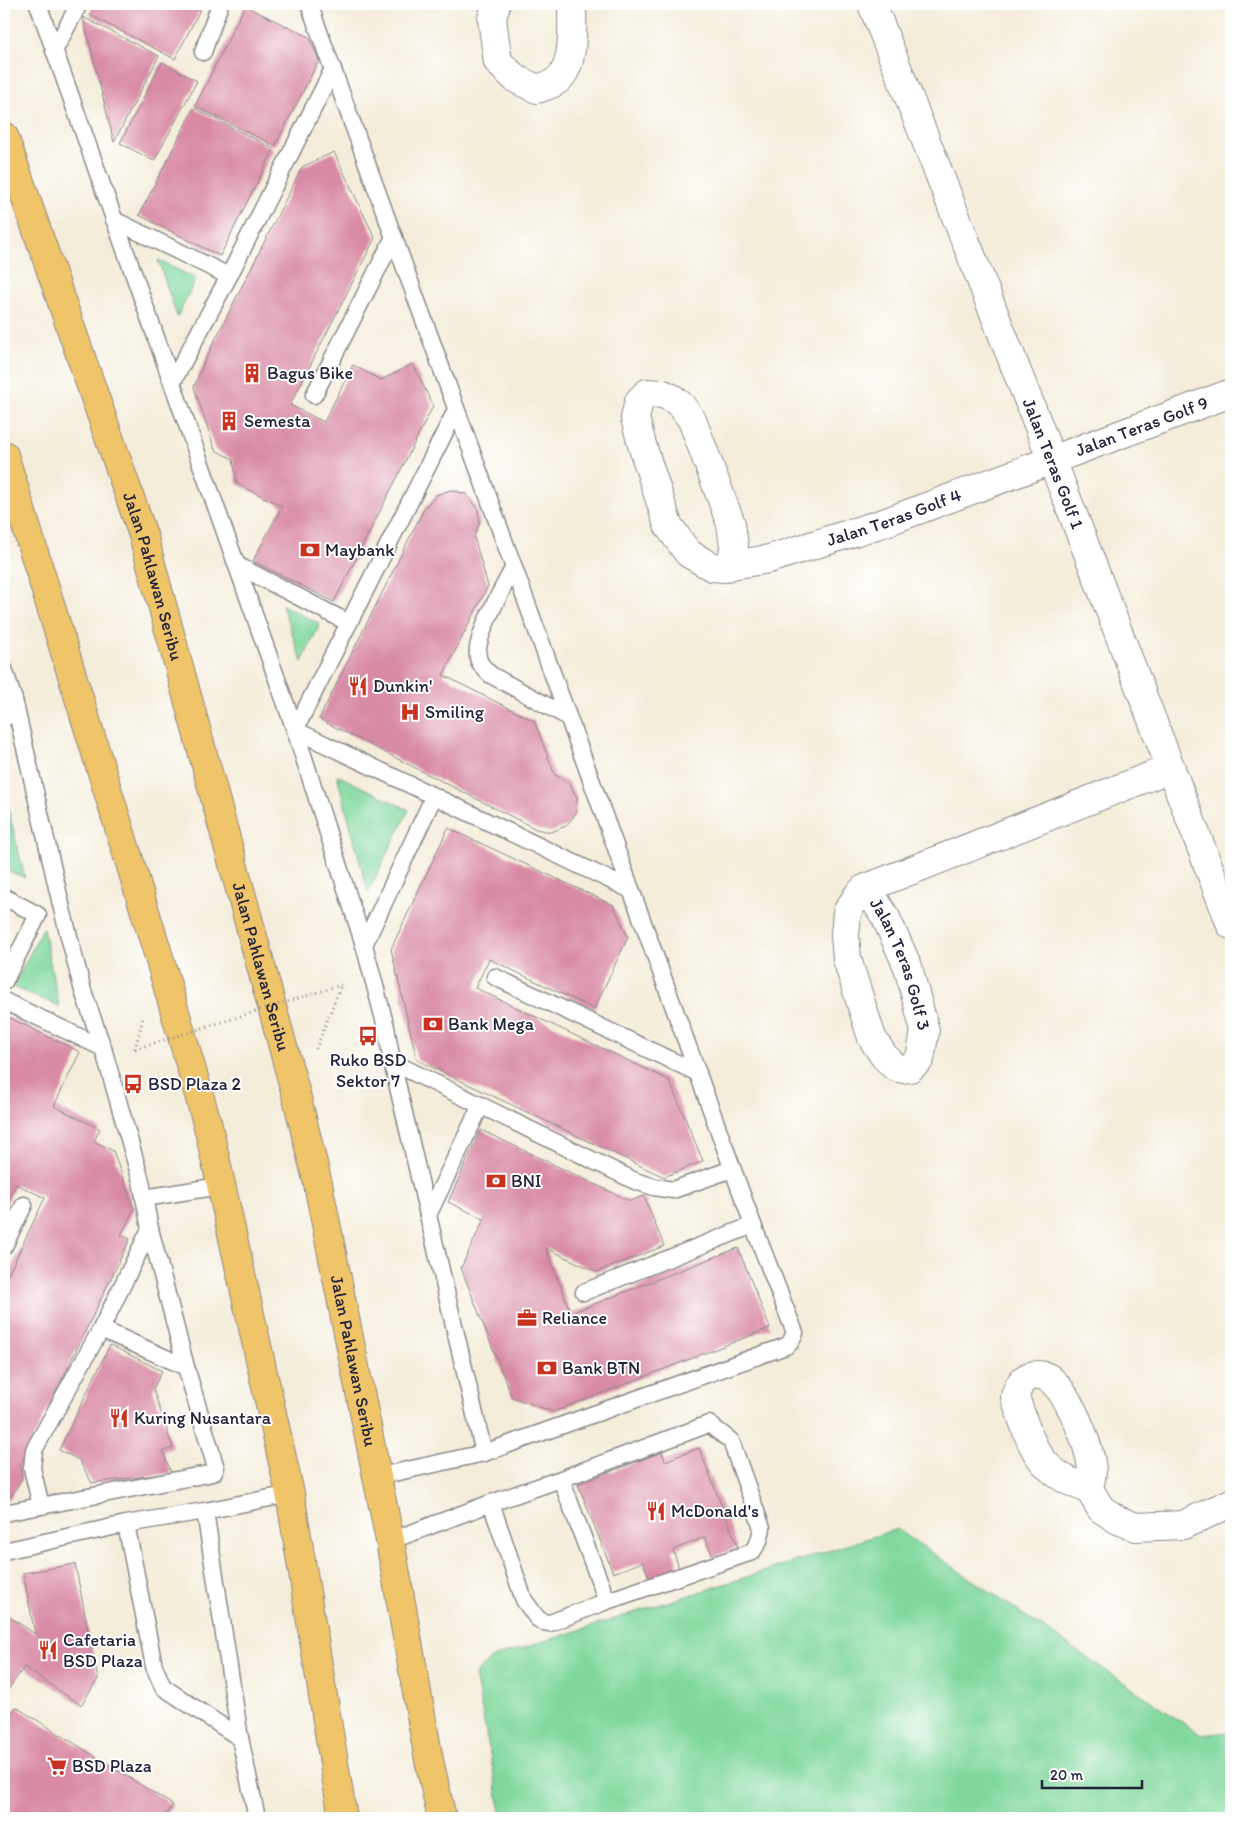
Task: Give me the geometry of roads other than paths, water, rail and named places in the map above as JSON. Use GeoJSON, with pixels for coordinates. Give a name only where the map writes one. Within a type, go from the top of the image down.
{"type":"FeatureCollection","features":[{"type":"Feature","properties":{"kind":"main road","name":"Jalan Pahlawan Seribu"},"geometry":{"type":"LineString","coordinates":[[4,136],[143,535],[297,1098],[318,1184],[390,1541],[429,1760],[442,1818]]}},
{"type":"Feature","properties":{"kind":"main road"},"geometry":{"type":"LineString","coordinates":[[4,455],[196,1080],[208,1126],[290,1494],[343,1818]]}},
{"type":"Feature","properties":{"kind":"street"},"geometry":{"type":"LineString","coordinates":[[496,4],[492,19],[498,62],[516,79],[537,89],[557,81],[565,70],[570,57],[572,4]]}},
{"type":"Feature","properties":{"kind":"street","name":"Jalan Teras Golf 1"},"geometry":{"type":"LineString","coordinates":[[872,4],[1052,460],[1231,925]]}},
{"type":"Feature","properties":{"kind":"street","name":"Jalan Teras Golf 4"},"geometry":{"type":"LineString","coordinates":[[732,565],[734,546],[731,524],[692,420],[681,405],[672,398],[664,394],[646,393],[639,401],[636,418],[642,445],[668,525],[688,553],[712,567],[725,568],[732,565],[769,559],[886,522],[1052,460]]}},
{"type":"Feature","properties":{"kind":"street","name":"Jalan Teras Golf 9"},"geometry":{"type":"LineString","coordinates":[[1052,460],[1231,393]]}},
{"type":"Feature","properties":{"kind":"street","name":"Jalan Teras Golf 3"},"geometry":{"type":"LineString","coordinates":[[864,888],[874,899],[886,918],[904,959],[925,1031],[920,1059],[910,1068],[903,1069],[895,1066],[884,1056],[872,1038],[847,959],[845,935],[847,912],[864,888],[1171,768]]}},
{"type":"Feature","properties":{"kind":"street"},"geometry":{"type":"LineString","coordinates":[[1088,1489],[1101,1509],[1118,1520],[1136,1527],[1183,1525],[1231,1503]]}},
{"type":"Feature","properties":{"kind":"lane"},"geometry":{"type":"LineString","coordinates":[[38,4],[295,730],[364,945],[386,1027],[392,1062],[484,1453]]}},
{"type":"Feature","properties":{"kind":"lane"},"geometry":{"type":"LineString","coordinates":[[54,51],[79,4]]}},
{"type":"Feature","properties":{"kind":"lane"},"geometry":{"type":"LineString","coordinates":[[203,52],[220,4]]}},
{"type":"Feature","properties":{"kind":"lane"},"geometry":{"type":"LineString","coordinates":[[309,4],[732,1169],[795,1333],[790,1343],[786,1346],[484,1453],[376,1477]]}},
{"type":"Feature","properties":{"kind":"lane"},"geometry":{"type":"LineString","coordinates":[[172,383],[229,276],[333,69]]}},
{"type":"Feature","properties":{"kind":"lane"},"geometry":{"type":"LineString","coordinates":[[114,220],[229,276]]}},
{"type":"Feature","properties":{"kind":"lane"},"geometry":{"type":"LineString","coordinates":[[314,395],[394,237]]}},
{"type":"Feature","properties":{"kind":"lane"},"geometry":{"type":"LineString","coordinates":[[295,730],[456,410]]}},
{"type":"Feature","properties":{"kind":"lane"},"geometry":{"type":"LineString","coordinates":[[237,565],[349,623]]}},
{"type":"Feature","properties":{"kind":"lane"},"geometry":{"type":"LineString","coordinates":[[514,567],[478,640],[478,657],[483,668],[492,675],[568,717]]}},
{"type":"Feature","properties":{"kind":"lane"},"geometry":{"type":"LineString","coordinates":[[4,669],[14,700],[62,909],[84,991],[103,1048],[141,1181],[150,1229],[186,1367],[216,1468],[213,1473],[4,1513]]}},
{"type":"Feature","properties":{"kind":"lane"},"geometry":{"type":"LineString","coordinates":[[4,719],[14,700]]}},
{"type":"Feature","properties":{"kind":"lane"},"geometry":{"type":"LineString","coordinates":[[295,730],[631,890]]}},
{"type":"Feature","properties":{"kind":"lane"},"geometry":{"type":"LineString","coordinates":[[364,945],[434,796]]}},
{"type":"Feature","properties":{"kind":"lane"},"geometry":{"type":"LineString","coordinates":[[4,897],[38,915],[62,909]]}},
{"type":"Feature","properties":{"kind":"lane"},"geometry":{"type":"LineString","coordinates":[[4,982],[38,915]]}},
{"type":"Feature","properties":{"kind":"lane"},"geometry":{"type":"LineString","coordinates":[[495,977],[698,1073]]}},
{"type":"Feature","properties":{"kind":"lane"},"geometry":{"type":"LineString","coordinates":[[4,1001],[103,1048]]}},
{"type":"Feature","properties":{"kind":"lane"},"geometry":{"type":"LineString","coordinates":[[392,1062],[635,1181],[654,1187],[674,1190],[732,1169]]}},
{"type":"Feature","properties":{"kind":"lane"},"geometry":{"type":"LineString","coordinates":[[428,1215],[481,1105]]}},
{"type":"Feature","properties":{"kind":"lane"},"geometry":{"type":"LineString","coordinates":[[144,1198],[220,1186]]}},
{"type":"Feature","properties":{"kind":"lane"},"geometry":{"type":"LineString","coordinates":[[4,1246],[24,1205]]}},
{"type":"Feature","properties":{"kind":"lane"},"geometry":{"type":"LineString","coordinates":[[584,1292],[753,1225]]}},
{"type":"Feature","properties":{"kind":"lane"},"geometry":{"type":"LineString","coordinates":[[42,1506],[32,1468],[34,1450],[101,1329],[150,1229]]}},
{"type":"Feature","properties":{"kind":"lane"},"geometry":{"type":"LineString","coordinates":[[101,1329],[186,1367]]}},
{"type":"Feature","properties":{"kind":"lane"},"geometry":{"type":"LineString","coordinates":[[390,1541],[491,1503],[709,1424],[731,1441],[762,1528],[759,1541],[752,1552],[607,1601],[550,1623],[543,1622],[537,1618],[524,1600],[491,1503]]}},
{"type":"Feature","properties":{"kind":"lane"},"geometry":{"type":"LineString","coordinates":[[561,1479],[607,1601]]}},
{"type":"Feature","properties":{"kind":"lane"},"geometry":{"type":"LineString","coordinates":[[4,1551],[126,1524],[290,1494]]}},
{"type":"Feature","properties":{"kind":"lane"},"geometry":{"type":"LineString","coordinates":[[205,1511],[240,1738],[256,1818]]}},
{"type":"Feature","properties":{"kind":"lane"},"geometry":{"type":"LineString","coordinates":[[126,1524],[154,1666],[163,1687],[240,1738]]}},
{"type":"Feature","properties":{"kind":"place","name":"Bagus Bike"},"geometry":{"type":"Point","coordinates":[252,373]}},
{"type":"Feature","properties":{"kind":"place","name":"Semesta"},"geometry":{"type":"Point","coordinates":[229,421]}},
{"type":"Feature","properties":{"kind":"place","name":"Maybank"},"geometry":{"type":"Point","coordinates":[310,550]}},
{"type":"Feature","properties":{"kind":"place","name":"Dunkin'"},"geometry":{"type":"Point","coordinates":[358,686]}},
{"type":"Feature","properties":{"kind":"place","name":"Smiling"},"geometry":{"type":"Point","coordinates":[410,712]}},
{"type":"Feature","properties":{"kind":"place","name":"Bank Mega"},"geometry":{"type":"Point","coordinates":[433,1024]}},
{"type":"Feature","properties":{"kind":"place","name":"Ruko BSD Sektor 7"},"geometry":{"type":"Point","coordinates":[368,1036]}},
{"type":"Feature","properties":{"kind":"place","name":"BSD Plaza 2"},"geometry":{"type":"Point","coordinates":[133,1084]}},
{"type":"Feature","properties":{"kind":"place","name":"BNI"},"geometry":{"type":"Point","coordinates":[496,1181]}},
{"type":"Feature","properties":{"kind":"place","name":"Reliance"},"geometry":{"type":"Point","coordinates":[527,1318]}},
{"type":"Feature","properties":{"kind":"place","name":"Bank BTN"},"geometry":{"type":"Point","coordinates":[547,1368]}},
{"type":"Feature","properties":{"kind":"place","name":"Kuring Nusantara"},"geometry":{"type":"Point","coordinates":[119,1418]}},
{"type":"Feature","properties":{"kind":"place","name":"McDonald's"},"geometry":{"type":"Point","coordinates":[656,1511]}},
{"type":"Feature","properties":{"kind":"place","name":"Cafetaria BSD Plaza"},"geometry":{"type":"Point","coordinates":[48,1650]}},
{"type":"Feature","properties":{"kind":"place","name":"BSD Plaza"},"geometry":{"type":"Point","coordinates":[57,1766]}}]}
